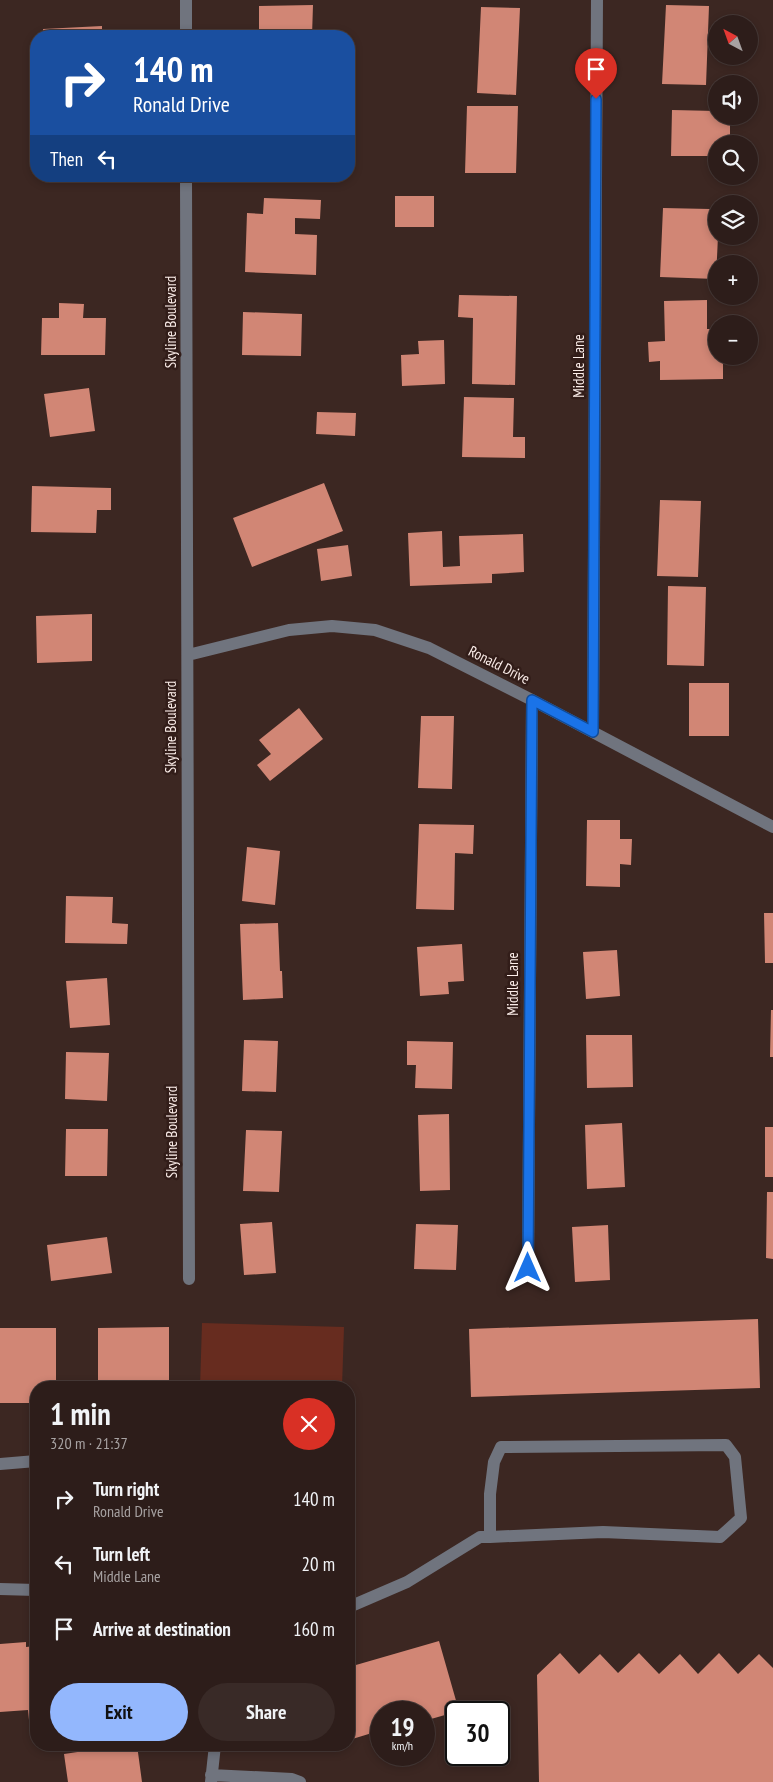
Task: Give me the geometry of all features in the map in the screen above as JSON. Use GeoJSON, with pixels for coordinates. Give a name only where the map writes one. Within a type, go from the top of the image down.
{"type":"FeatureCollection","features":[{"type":"Feature","properties":{"kind":"street"},"geometry":{"type":"LineString","coordinates":[[186,0],[186,30]]}},
{"type":"Feature","properties":{"kind":"street","name":"Middle Lane"},"geometry":{"type":"LineString","coordinates":[[593,732],[597,0]]}},
{"type":"Feature","properties":{"kind":"street","name":"Skyline Boulevard"},"geometry":{"type":"LineString","coordinates":[[186,182],[189,1279]]}},
{"type":"Feature","properties":{"kind":"street","name":"Ronald Drive"},"geometry":{"type":"LineString","coordinates":[[188,655],[289,630],[332,626],[375,630],[429,648],[773,827]]}},
{"type":"Feature","properties":{"kind":"street","name":"Middle Lane"},"geometry":{"type":"LineString","coordinates":[[528,1268],[532,700]]}},
{"type":"Feature","properties":{"kind":"street"},"geometry":{"type":"LineString","coordinates":[[355,1604],[407,1582],[480,1537],[490,1537],[603,1532],[720,1537],[741,1518],[735,1457],[726,1445],[502,1448],[494,1462],[490,1494],[490,1537]]}},
{"type":"Feature","properties":{"kind":"street"},"geometry":{"type":"LineString","coordinates":[[0,1464],[30,1462]]}},
{"type":"Feature","properties":{"kind":"street"},"geometry":{"type":"LineString","coordinates":[[0,1589],[30,1590]]}},
{"type":"Feature","properties":{"kind":"street"},"geometry":{"type":"LineString","coordinates":[[214,1751],[211,1779],[292,1779],[300,1782]]}},
{"type":"Feature","properties":{"kind":"shaded area"},"geometry":{"type":"Polygon","coordinates":[[[202,1323],[344,1327],[342,1381],[200,1381],[202,1323]]]}},
{"type":"Feature","properties":{"kind":"building"},"geometry":{"type":"Polygon","coordinates":[[[313,5],[312,30],[259,30],[259,6],[313,5]]]}},
{"type":"Feature","properties":{"kind":"building"},"geometry":{"type":"Polygon","coordinates":[[[666,5],[709,6],[706,85],[662,84],[666,5]]]}},
{"type":"Feature","properties":{"kind":"building"},"geometry":{"type":"Polygon","coordinates":[[[481,7],[520,8],[516,95],[477,93],[481,7]]]}},
{"type":"Feature","properties":{"kind":"building"},"geometry":{"type":"Polygon","coordinates":[[[102,26],[102,30],[43,29],[102,26]]]}},
{"type":"Feature","properties":{"kind":"building"},"geometry":{"type":"Polygon","coordinates":[[[467,106],[518,106],[516,173],[465,173],[467,106]]]}},
{"type":"Feature","properties":{"kind":"building"},"geometry":{"type":"Polygon","coordinates":[[[672,110],[708,111],[708,125],[730,125],[730,135],[708,135],[708,156],[671,156],[672,110]]]}},
{"type":"Feature","properties":{"kind":"building"},"geometry":{"type":"Polygon","coordinates":[[[395,196],[434,196],[434,227],[395,227],[395,196]]]}},
{"type":"Feature","properties":{"kind":"building"},"geometry":{"type":"Polygon","coordinates":[[[264,198],[321,200],[320,219],[295,218],[295,234],[317,235],[316,275],[245,272],[247,213],[263,214],[264,198]]]}},
{"type":"Feature","properties":{"kind":"building"},"geometry":{"type":"Polygon","coordinates":[[[663,208],[708,209],[708,245],[718,245],[717,255],[708,255],[708,279],[660,277],[663,208]]]}},
{"type":"Feature","properties":{"kind":"building"},"geometry":{"type":"Polygon","coordinates":[[[459,295],[517,296],[515,385],[472,384],[473,318],[458,317],[459,295]]]}},
{"type":"Feature","properties":{"kind":"building"},"geometry":{"type":"Polygon","coordinates":[[[707,300],[708,365],[723,365],[723,379],[660,380],[660,361],[649,362],[648,342],[665,341],[664,301],[707,300]]]}},
{"type":"Feature","properties":{"kind":"building"},"geometry":{"type":"Polygon","coordinates":[[[59,303],[84,304],[83,318],[106,318],[105,355],[41,355],[42,318],[59,318],[59,303]]]}},
{"type":"Feature","properties":{"kind":"building"},"geometry":{"type":"Polygon","coordinates":[[[243,312],[302,314],[301,356],[242,355],[243,312]]]}},
{"type":"Feature","properties":{"kind":"building"},"geometry":{"type":"Polygon","coordinates":[[[444,340],[445,384],[402,386],[401,355],[419,354],[418,341],[444,340]]]}},
{"type":"Feature","properties":{"kind":"building"},"geometry":{"type":"Polygon","coordinates":[[[89,388],[95,431],[50,437],[44,394],[89,388]]]}},
{"type":"Feature","properties":{"kind":"building"},"geometry":{"type":"Polygon","coordinates":[[[464,397],[514,398],[513,437],[525,437],[525,458],[462,457],[464,397]]]}},
{"type":"Feature","properties":{"kind":"building"},"geometry":{"type":"Polygon","coordinates":[[[317,412],[356,413],[355,436],[316,434],[317,412]]]}},
{"type":"Feature","properties":{"kind":"building"},"geometry":{"type":"Polygon","coordinates":[[[324,483],[343,531],[252,567],[233,518],[324,483]]]}},
{"type":"Feature","properties":{"kind":"building"},"geometry":{"type":"Polygon","coordinates":[[[32,486],[111,488],[111,510],[97,510],[96,533],[31,532],[32,486]]]}},
{"type":"Feature","properties":{"kind":"building"},"geometry":{"type":"Polygon","coordinates":[[[660,500],[701,501],[698,577],[657,576],[660,500]]]}},
{"type":"Feature","properties":{"kind":"building"},"geometry":{"type":"Polygon","coordinates":[[[442,531],[443,567],[460,566],[459,536],[523,534],[524,572],[492,574],[492,583],[410,586],[408,533],[442,531]]]}},
{"type":"Feature","properties":{"kind":"building"},"geometry":{"type":"Polygon","coordinates":[[[348,545],[352,576],[321,581],[317,549],[348,545]]]}},
{"type":"Feature","properties":{"kind":"building"},"geometry":{"type":"Polygon","coordinates":[[[668,586],[706,587],[704,666],[667,665],[668,586]]]}},
{"type":"Feature","properties":{"kind":"building"},"geometry":{"type":"Polygon","coordinates":[[[92,614],[92,661],[37,663],[36,616],[92,614]]]}},
{"type":"Feature","properties":{"kind":"building"},"geometry":{"type":"Polygon","coordinates":[[[689,683],[729,683],[729,736],[689,736],[689,683]]]}},
{"type":"Feature","properties":{"kind":"building"},"geometry":{"type":"Polygon","coordinates":[[[299,708],[323,739],[270,781],[257,765],[271,754],[259,740],[299,708]]]}},
{"type":"Feature","properties":{"kind":"building"},"geometry":{"type":"Polygon","coordinates":[[[421,716],[454,716],[452,789],[418,788],[421,716]]]}},
{"type":"Feature","properties":{"kind":"building"},"geometry":{"type":"Polygon","coordinates":[[[587,820],[620,820],[620,839],[632,839],[631,865],[620,864],[620,887],[586,886],[587,820]]]}},
{"type":"Feature","properties":{"kind":"building"},"geometry":{"type":"Polygon","coordinates":[[[419,824],[474,825],[473,854],[455,853],[454,910],[416,909],[419,824]]]}},
{"type":"Feature","properties":{"kind":"building"},"geometry":{"type":"Polygon","coordinates":[[[247,847],[280,851],[275,905],[242,901],[247,847]]]}},
{"type":"Feature","properties":{"kind":"building"},"geometry":{"type":"Polygon","coordinates":[[[66,896],[113,897],[112,923],[128,924],[127,944],[65,943],[66,896]]]}},
{"type":"Feature","properties":{"kind":"building"},"geometry":{"type":"Polygon","coordinates":[[[764,913],[773,913],[773,963],[765,963],[764,913]]]}},
{"type":"Feature","properties":{"kind":"building"},"geometry":{"type":"Polygon","coordinates":[[[278,923],[283,998],[243,1000],[240,924],[278,923]]]}},
{"type":"Feature","properties":{"kind":"building"},"geometry":{"type":"Polygon","coordinates":[[[462,944],[464,981],[448,982],[449,994],[420,996],[417,947],[462,944]]]}},
{"type":"Feature","properties":{"kind":"building"},"geometry":{"type":"Polygon","coordinates":[[[617,950],[620,996],[586,999],[583,952],[617,950]]]}},
{"type":"Feature","properties":{"kind":"building"},"geometry":{"type":"Polygon","coordinates":[[[107,978],[110,1025],[70,1028],[66,981],[107,978]]]}},
{"type":"Feature","properties":{"kind":"building"},"geometry":{"type":"Polygon","coordinates":[[[771,1010],[773,1010],[773,1057],[770,1057],[771,1010]]]}},
{"type":"Feature","properties":{"kind":"building"},"geometry":{"type":"Polygon","coordinates":[[[586,1035],[632,1035],[633,1087],[587,1088],[586,1035]]]}},
{"type":"Feature","properties":{"kind":"building"},"geometry":{"type":"Polygon","coordinates":[[[244,1040],[278,1041],[276,1092],[242,1091],[244,1040]]]}},
{"type":"Feature","properties":{"kind":"building"},"geometry":{"type":"Polygon","coordinates":[[[407,1041],[453,1042],[452,1089],[415,1088],[416,1065],[407,1065],[407,1041]]]}},
{"type":"Feature","properties":{"kind":"building"},"geometry":{"type":"Polygon","coordinates":[[[66,1052],[109,1053],[107,1101],[65,1099],[66,1052]]]}},
{"type":"Feature","properties":{"kind":"building"},"geometry":{"type":"Polygon","coordinates":[[[449,1114],[450,1190],[420,1191],[418,1115],[449,1114]]]}},
{"type":"Feature","properties":{"kind":"building"},"geometry":{"type":"Polygon","coordinates":[[[622,1123],[625,1187],[587,1189],[585,1125],[622,1123]]]}},
{"type":"Feature","properties":{"kind":"building"},"geometry":{"type":"Polygon","coordinates":[[[765,1127],[773,1127],[773,1177],[765,1177],[765,1127]]]}},
{"type":"Feature","properties":{"kind":"building"},"geometry":{"type":"Polygon","coordinates":[[[66,1129],[108,1129],[107,1176],[65,1176],[66,1129]]]}},
{"type":"Feature","properties":{"kind":"building"},"geometry":{"type":"Polygon","coordinates":[[[246,1130],[282,1131],[279,1192],[243,1191],[246,1130]]]}},
{"type":"Feature","properties":{"kind":"building"},"geometry":{"type":"Polygon","coordinates":[[[767,1192],[773,1192],[773,1259],[766,1258],[767,1192]]]}},
{"type":"Feature","properties":{"kind":"building"},"geometry":{"type":"Polygon","coordinates":[[[272,1222],[276,1273],[244,1275],[240,1224],[272,1222]]]}},
{"type":"Feature","properties":{"kind":"building"},"geometry":{"type":"Polygon","coordinates":[[[416,1224],[458,1225],[456,1270],[414,1269],[416,1224]]]}},
{"type":"Feature","properties":{"kind":"building"},"geometry":{"type":"Polygon","coordinates":[[[608,1225],[610,1280],[575,1282],[572,1227],[608,1225]]]}},
{"type":"Feature","properties":{"kind":"building"},"geometry":{"type":"Polygon","coordinates":[[[107,1237],[112,1273],[51,1281],[47,1245],[107,1237]]]}},
{"type":"Feature","properties":{"kind":"building"},"geometry":{"type":"Polygon","coordinates":[[[758,1319],[760,1388],[471,1397],[469,1329],[758,1319]]]}},
{"type":"Feature","properties":{"kind":"building"},"geometry":{"type":"Polygon","coordinates":[[[169,1327],[169,1381],[98,1381],[98,1328],[169,1327]]]}},
{"type":"Feature","properties":{"kind":"building"},"geometry":{"type":"Polygon","coordinates":[[[0,1328],[56,1328],[56,1381],[30,1381],[30,1403],[0,1403],[0,1328]]]}},
{"type":"Feature","properties":{"kind":"building"},"geometry":{"type":"Polygon","coordinates":[[[439,1641],[456,1701],[445,1701],[445,1715],[435,1718],[435,1701],[370,1701],[370,1734],[355,1738],[355,1665],[439,1641]]]}},
{"type":"Feature","properties":{"kind":"building"},"geometry":{"type":"Polygon","coordinates":[[[26,1642],[26,1647],[30,1647],[30,1720],[28,1710],[0,1712],[0,1644],[26,1642]]]}},
{"type":"Feature","properties":{"kind":"building"},"geometry":{"type":"Polygon","coordinates":[[[560,1653],[579,1674],[600,1654],[618,1673],[639,1653],[659,1674],[680,1654],[698,1674],[719,1653],[738,1674],[759,1654],[773,1668],[773,1782],[539,1782],[537,1675],[560,1653]]]}},
{"type":"Feature","properties":{"kind":"building"},"geometry":{"type":"Polygon","coordinates":[[[84,1751],[138,1751],[142,1782],[68,1782],[64,1754],[84,1751]]]}},
{"type":"Feature","properties":{"kind":"route"},"geometry":{"type":"LineString","coordinates":[[528,1268],[532,700],[593,732],[596,99]]}}]}
